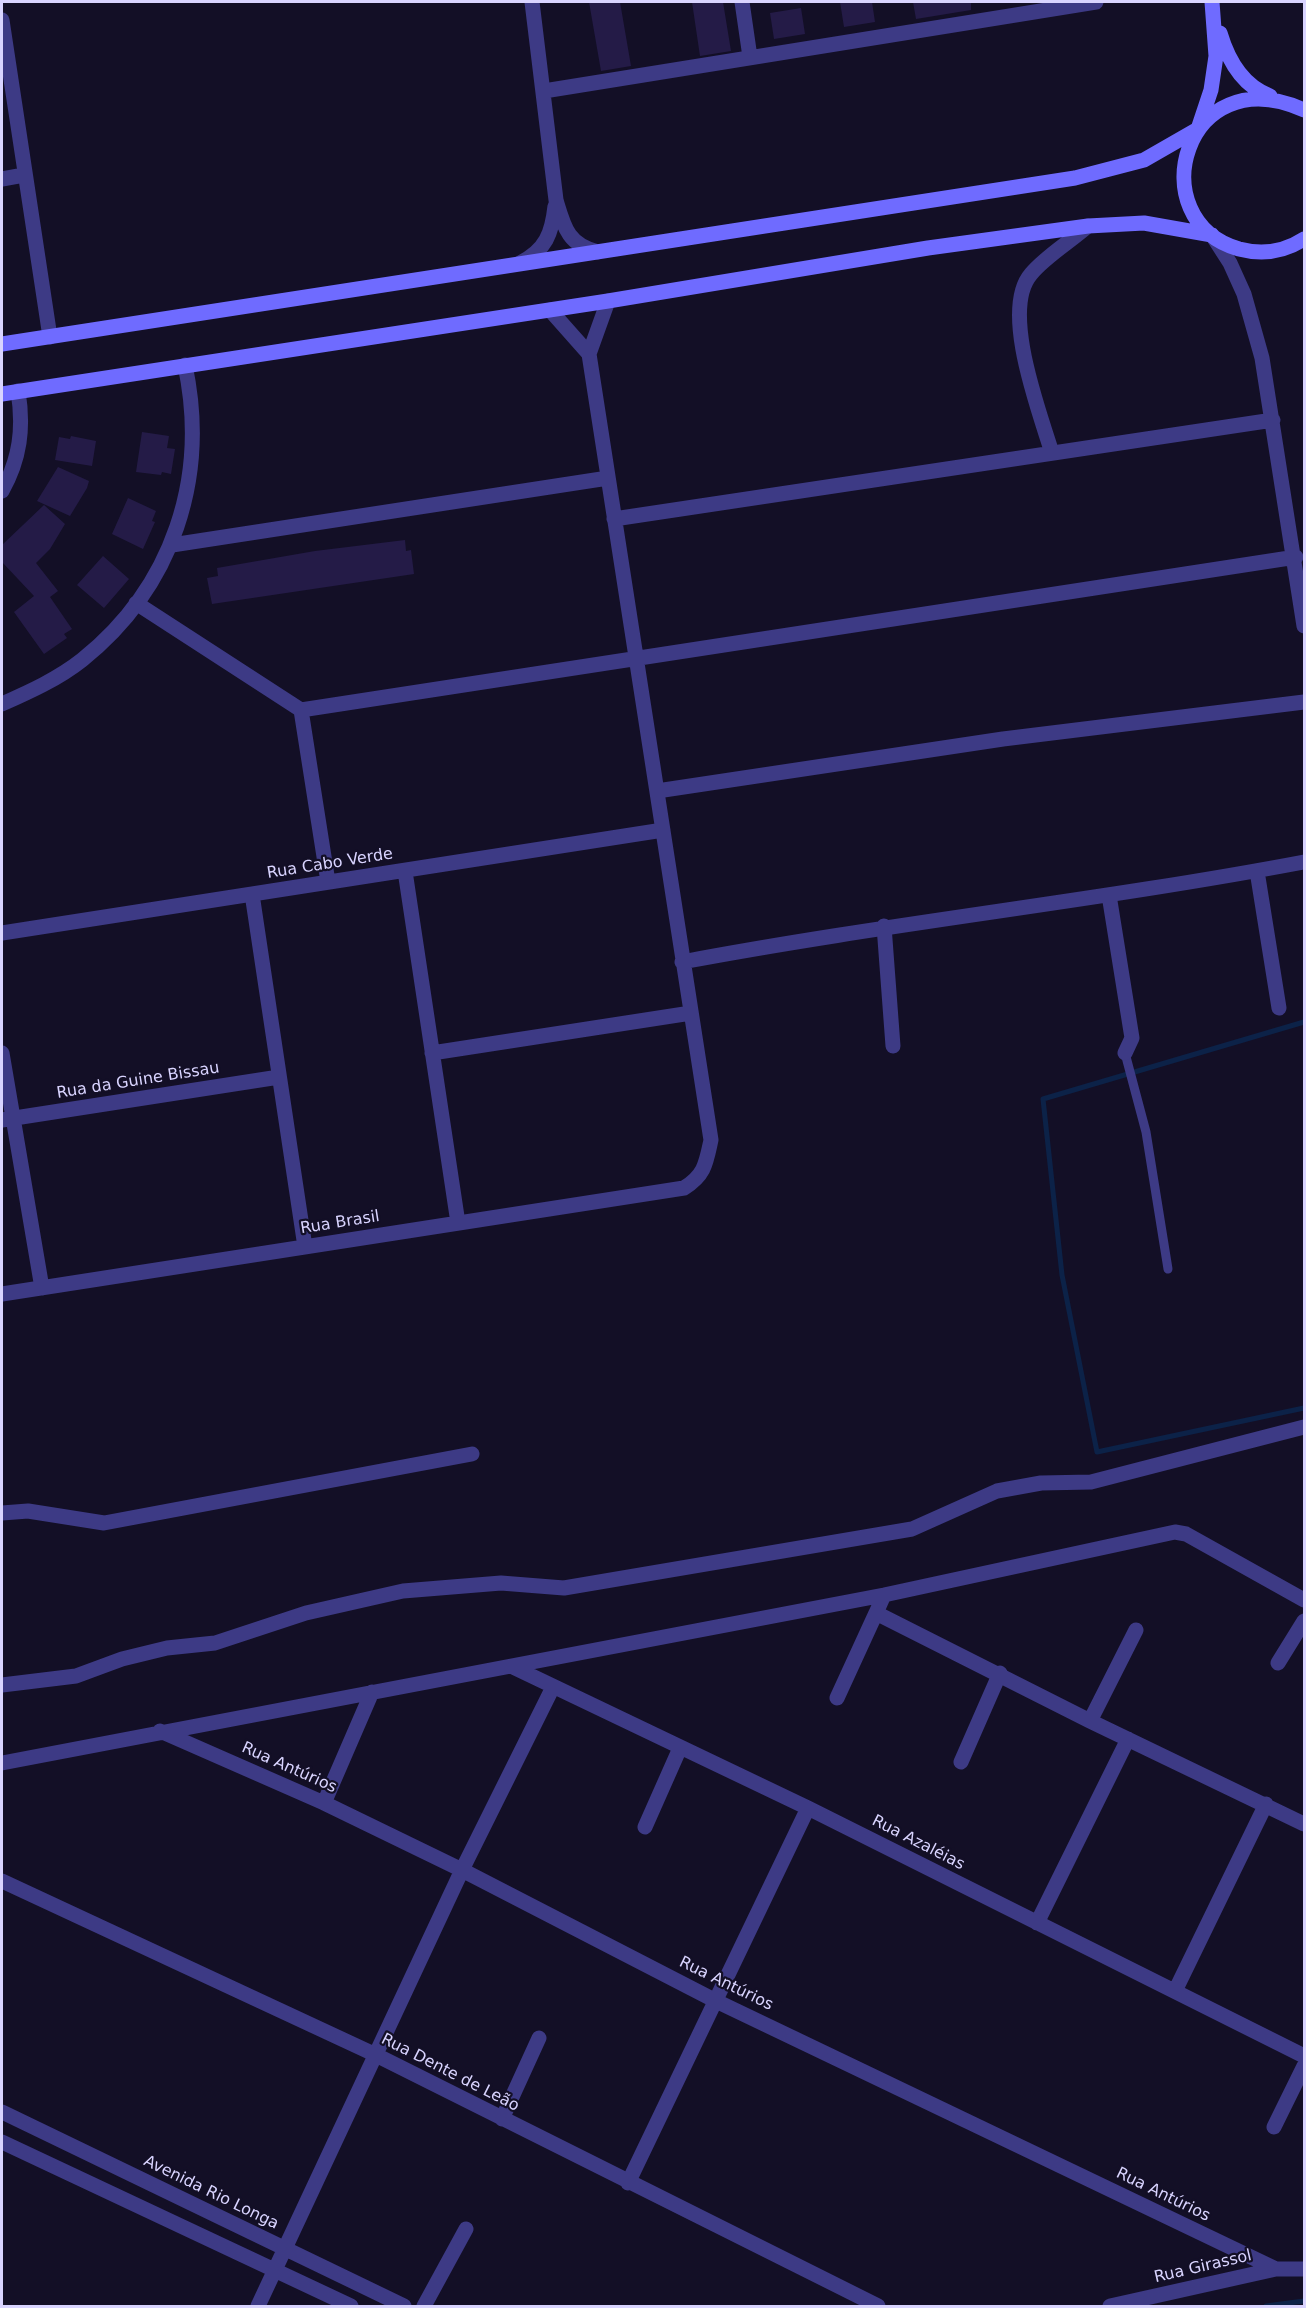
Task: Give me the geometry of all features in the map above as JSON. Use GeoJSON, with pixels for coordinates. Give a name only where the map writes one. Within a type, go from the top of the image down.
{"type":"FeatureCollection","features":[{"type":"Feature","properties":{"kind":"street"},"geometry":{"type":"LineString","coordinates":[[532,2],[556,200],[562,222],[570,238],[584,249],[600,252]]}},
{"type":"Feature","properties":{"kind":"street"},"geometry":{"type":"LineString","coordinates":[[742,2],[750,57]]}},
{"type":"Feature","properties":{"kind":"street"},"geometry":{"type":"LineString","coordinates":[[544,91],[1030,7],[1096,2]]}},
{"type":"Feature","properties":{"kind":"street"},"geometry":{"type":"LineString","coordinates":[[1214,9],[1224,47],[1238,73],[1258,92],[1305,108]]}},
{"type":"Feature","properties":{"kind":"street"},"geometry":{"type":"LineString","coordinates":[[1214,9],[1216,56],[1213,79],[1198,129],[1188,150],[1184,173],[1186,196],[1196,218],[1212,235],[1230,263],[1244,294],[1262,358],[1296,557],[1305,626]]}},
{"type":"Feature","properties":{"kind":"street"},"geometry":{"type":"LineString","coordinates":[[2,20],[50,337]]}},
{"type":"Feature","properties":{"kind":"street"},"geometry":{"type":"LineString","coordinates":[[2,344],[1075,178],[1144,160],[1198,129],[1209,117],[1236,101],[1260,98],[1284,100]]}},
{"type":"Feature","properties":{"kind":"street"},"geometry":{"type":"LineString","coordinates":[[2,179],[24,175]]}},
{"type":"Feature","properties":{"kind":"street"},"geometry":{"type":"LineString","coordinates":[[514,266],[534,256],[548,242],[556,200]]}},
{"type":"Feature","properties":{"kind":"street"},"geometry":{"type":"LineString","coordinates":[[2,394],[608,302],[928,248],[1088,226],[1144,223],[1212,235],[1230,246],[1251,252],[1273,252],[1293,246],[1305,239]]}},
{"type":"Feature","properties":{"kind":"street"},"geometry":{"type":"LineString","coordinates":[[1052,453],[1020,345],[1021,299],[1029,275],[1088,226]]}},
{"type":"Feature","properties":{"kind":"street"},"geometry":{"type":"LineString","coordinates":[[432,1053],[692,1013],[682,962],[589,354],[608,302]]}},
{"type":"Feature","properties":{"kind":"street"},"geometry":{"type":"LineString","coordinates":[[550,310],[589,354]]}},
{"type":"Feature","properties":{"kind":"street"},"geometry":{"type":"LineString","coordinates":[[2,704],[39,688],[81,661],[118,627],[136,603],[172,545],[187,496],[194,446],[192,397],[185,365]]}},
{"type":"Feature","properties":{"kind":"street"},"geometry":{"type":"LineString","coordinates":[[2,491],[19,450],[22,429],[18,392]]}},
{"type":"Feature","properties":{"kind":"street"},"geometry":{"type":"LineString","coordinates":[[614,519],[1273,420]]}},
{"type":"Feature","properties":{"kind":"street"},"geometry":{"type":"LineString","coordinates":[[172,545],[608,478]]}},
{"type":"Feature","properties":{"kind":"street"},"geometry":{"type":"LineString","coordinates":[[136,603],[301,710],[1296,557]]}},
{"type":"Feature","properties":{"kind":"street"},"geometry":{"type":"LineString","coordinates":[[657,791],[1003,739],[1305,702]]}},
{"type":"Feature","properties":{"kind":"street"},"geometry":{"type":"LineString","coordinates":[[301,710],[328,882]]}},
{"type":"Feature","properties":{"kind":"street","name":"Rua Cabo Verde"},"geometry":{"type":"LineString","coordinates":[[2,933],[663,830]]}},
{"type":"Feature","properties":{"kind":"street"},"geometry":{"type":"LineString","coordinates":[[682,962],[884,926],[1109,895],[1305,862]]}},
{"type":"Feature","properties":{"kind":"street"},"geometry":{"type":"LineString","coordinates":[[405,871],[458,1223]]}},
{"type":"Feature","properties":{"kind":"street"},"geometry":{"type":"LineString","coordinates":[[1257,871],[1279,1008]]}},
{"type":"Feature","properties":{"kind":"street"},"geometry":{"type":"LineString","coordinates":[[252,894],[305,1247]]}},
{"type":"Feature","properties":{"kind":"street"},"geometry":{"type":"LineString","coordinates":[[1109,895],[1132,1038],[1126,1058]]}},
{"type":"Feature","properties":{"kind":"street"},"geometry":{"type":"LineString","coordinates":[[884,926],[892,1046]]}},
{"type":"Feature","properties":{"kind":"street","name":"Rua Brasil"},"geometry":{"type":"LineString","coordinates":[[2,1294],[684,1188],[698,1179],[705,1164],[711,1140],[692,1013]]}},
{"type":"Feature","properties":{"kind":"street"},"geometry":{"type":"LineString","coordinates":[[2,1053],[7,1119],[42,1288]]}},
{"type":"Feature","properties":{"kind":"street","name":"Rua da Guine Bissau"},"geometry":{"type":"LineString","coordinates":[[7,1119],[279,1077]]}},
{"type":"Feature","properties":{"kind":"street"},"geometry":{"type":"LineString","coordinates":[[2,1685],[76,1676],[122,1659],[167,1648],[215,1643],[306,1613],[403,1591],[501,1583],[564,1588],[912,1529],[997,1491],[1041,1483],[1091,1482],[1305,1428]]}},
{"type":"Feature","properties":{"kind":"street"},"geometry":{"type":"LineString","coordinates":[[2,1513],[28,1511],[104,1523],[472,1454]]}},
{"type":"Feature","properties":{"kind":"street"},"geometry":{"type":"LineString","coordinates":[[2,1763],[160,1731],[513,1667],[646,1639],[884,1595],[1176,1532],[1186,1534],[1305,1600]]}},
{"type":"Feature","properties":{"kind":"street"},"geometry":{"type":"LineString","coordinates":[[837,1698],[884,1595]]}},
{"type":"Feature","properties":{"kind":"street"},"geometry":{"type":"LineString","coordinates":[[876,1613],[1000,1673],[1090,1721],[1305,1824]]}},
{"type":"Feature","properties":{"kind":"street"},"geometry":{"type":"LineString","coordinates":[[1278,1663],[1305,1621]]}},
{"type":"Feature","properties":{"kind":"street"},"geometry":{"type":"LineString","coordinates":[[1090,1721],[1136,1630]]}},
{"type":"Feature","properties":{"kind":"street","name":"Rua Azaléias"},"geometry":{"type":"LineString","coordinates":[[513,1667],[808,1808],[1037,1923],[1176,1989],[1305,2056]]}},
{"type":"Feature","properties":{"kind":"street"},"geometry":{"type":"LineString","coordinates":[[961,1762],[1000,1673]]}},
{"type":"Feature","properties":{"kind":"street"},"geometry":{"type":"LineString","coordinates":[[258,2307],[462,1870],[553,1687]]}},
{"type":"Feature","properties":{"kind":"street"},"geometry":{"type":"LineString","coordinates":[[324,1803],[372,1692]]}},
{"type":"Feature","properties":{"kind":"street","name":"Rua Antúrios"},"geometry":{"type":"LineString","coordinates":[[160,1731],[324,1803],[462,1870],[716,2001],[1276,2269]]}},
{"type":"Feature","properties":{"kind":"street"},"geometry":{"type":"LineString","coordinates":[[1037,1923],[1128,1739]]}},
{"type":"Feature","properties":{"kind":"street"},"geometry":{"type":"LineString","coordinates":[[645,1827],[680,1748]]}},
{"type":"Feature","properties":{"kind":"street"},"geometry":{"type":"LineString","coordinates":[[1176,1989],[1266,1804]]}},
{"type":"Feature","properties":{"kind":"street"},"geometry":{"type":"LineString","coordinates":[[628,2183],[808,1808]]}},
{"type":"Feature","properties":{"kind":"street","name":"Rua Dente de Leão"},"geometry":{"type":"LineString","coordinates":[[2,1881],[376,2055],[878,2307]]}},
{"type":"Feature","properties":{"kind":"street"},"geometry":{"type":"LineString","coordinates":[[502,2119],[539,2038]]}},
{"type":"Feature","properties":{"kind":"street"},"geometry":{"type":"LineString","coordinates":[[1274,2127],[1305,2066]]}},
{"type":"Feature","properties":{"kind":"street","name":"Avenida Rio Longa"},"geometry":{"type":"LineString","coordinates":[[2,2112],[404,2307]]}},
{"type":"Feature","properties":{"kind":"street"},"geometry":{"type":"LineString","coordinates":[[2,2142],[351,2307]]}},
{"type":"Feature","properties":{"kind":"street"},"geometry":{"type":"LineString","coordinates":[[424,2307],[466,2229]]}},
{"type":"Feature","properties":{"kind":"street","name":"Rua Girassol"},"geometry":{"type":"LineString","coordinates":[[1110,2307],[1276,2269],[1305,2269]]}},
{"type":"Feature","properties":{"kind":"lane"},"geometry":{"type":"LineString","coordinates":[[1126,1058],[1146,1132],[1168,1269]]}},
{"type":"Feature","properties":{"kind":"building"},"geometry":{"type":"Polygon","coordinates":[[[589,2],[620,2],[631,66],[601,71],[589,2]]]}},
{"type":"Feature","properties":{"kind":"building"},"geometry":{"type":"Polygon","coordinates":[[[692,2],[723,2],[731,51],[700,56],[692,2]]]}},
{"type":"Feature","properties":{"kind":"building"},"geometry":{"type":"Polygon","coordinates":[[[840,2],[872,2],[875,22],[844,27],[840,2]]]}},
{"type":"Feature","properties":{"kind":"building"},"geometry":{"type":"Polygon","coordinates":[[[913,2],[971,2],[971,10],[916,19],[913,2]]]}},
{"type":"Feature","properties":{"kind":"building"},"geometry":{"type":"Polygon","coordinates":[[[801,8],[805,34],[774,39],[770,13],[801,8]]]}},
{"type":"Feature","properties":{"kind":"building"},"geometry":{"type":"Polygon","coordinates":[[[142,432],[169,436],[167,448],[175,449],[171,474],[136,472],[142,432]]]}},
{"type":"Feature","properties":{"kind":"building"},"geometry":{"type":"Polygon","coordinates":[[[71,436],[96,441],[92,466],[55,460],[59,437],[70,439],[71,436]]]}},
{"type":"Feature","properties":{"kind":"building"},"geometry":{"type":"Polygon","coordinates":[[[58,467],[89,481],[70,516],[37,501],[58,467]]]}},
{"type":"Feature","properties":{"kind":"building"},"geometry":{"type":"Polygon","coordinates":[[[128,498],[156,511],[152,521],[155,522],[143,549],[112,534],[128,498]]]}},
{"type":"Feature","properties":{"kind":"building"},"geometry":{"type":"Polygon","coordinates":[[[44,505],[65,524],[50,549],[36,563],[58,591],[50,597],[72,629],[64,634],[67,638],[44,654],[14,612],[34,596],[2,562],[2,545],[44,505]]]}},
{"type":"Feature","properties":{"kind":"building"},"geometry":{"type":"Polygon","coordinates":[[[405,540],[406,551],[411,550],[414,574],[212,604],[207,578],[218,576],[217,568],[315,551],[405,540]]]}},
{"type":"Feature","properties":{"kind":"building"},"geometry":{"type":"Polygon","coordinates":[[[103,556],[129,579],[104,608],[77,585],[103,556]]]}},
{"type":"Feature","properties":{"kind":"waterway"},"geometry":{"type":"LineString","coordinates":[[1304,1022],[1043,1099],[1062,1275],[1097,1452],[1304,1408]]}},
{"type":"Feature","properties":{"kind":"waterway"},"geometry":{"type":"LineString","coordinates":[[1266,2306],[1304,2301]]}}]}
